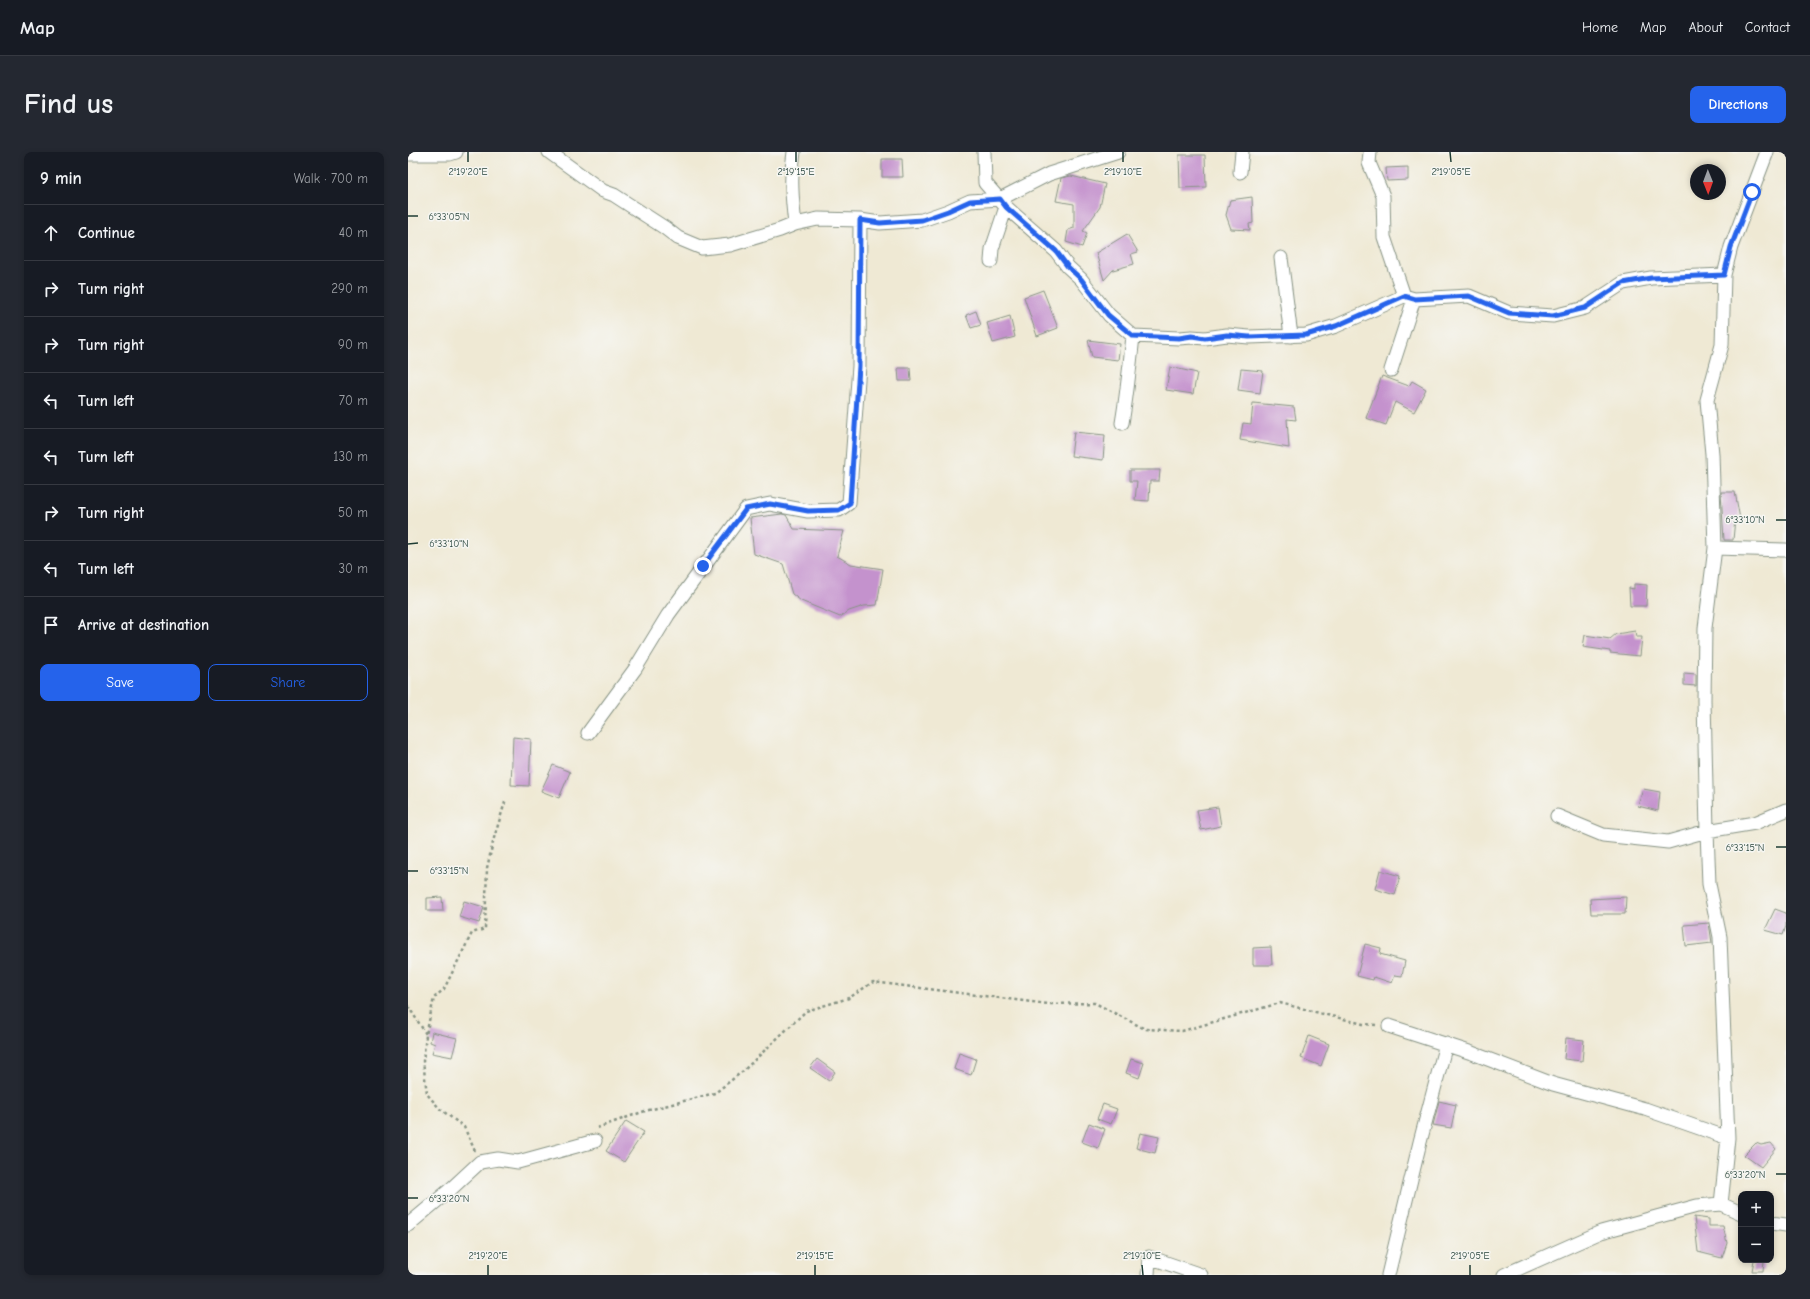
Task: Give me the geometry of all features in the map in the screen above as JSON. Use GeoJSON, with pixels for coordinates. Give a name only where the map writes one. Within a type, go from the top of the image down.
{"type":"FeatureCollection","features":[{"type":"Feature","properties":{"kind":"street"},"geometry":{"type":"LineString","coordinates":[[408,154],[450,154],[456,152]]}},
{"type":"Feature","properties":{"kind":"street"},"geometry":{"type":"LineString","coordinates":[[550,152],[603,190],[614,195],[678,238],[702,248],[730,245],[795,224],[818,219],[860,220],[880,223],[922,220],[948,211],[970,201],[1003,203],[1049,174],[1118,152]]}},
{"type":"Feature","properties":{"kind":"street"},"geometry":{"type":"LineString","coordinates":[[794,152],[791,196],[795,224]]}},
{"type":"Feature","properties":{"kind":"street"},"geometry":{"type":"LineString","coordinates":[[984,152],[985,183],[1003,203],[1056,251],[1068,267],[1081,279],[1108,315],[1133,336],[1179,338],[1192,336],[1205,338],[1227,335],[1249,337],[1306,335],[1336,326],[1409,298],[1469,296],[1509,313],[1553,316],[1585,308],[1623,283],[1651,278],[1724,275]]}},
{"type":"Feature","properties":{"kind":"street"},"geometry":{"type":"LineString","coordinates":[[1240,172],[1242,152]]}},
{"type":"Feature","properties":{"kind":"street"},"geometry":{"type":"LineString","coordinates":[[1370,152],[1369,163],[1383,196],[1384,237],[1409,298],[1391,370]]}},
{"type":"Feature","properties":{"kind":"street"},"geometry":{"type":"LineString","coordinates":[[1721,1204],[1728,1138],[1720,937],[1709,884],[1704,700],[1705,628],[1715,548],[1712,454],[1707,400],[1722,345],[1724,275],[1731,247],[1767,152]]}},
{"type":"Feature","properties":{"kind":"street"},"geometry":{"type":"LineString","coordinates":[[991,261],[992,249],[1003,203]]}},
{"type":"Feature","properties":{"kind":"street"},"geometry":{"type":"LineString","coordinates":[[588,733],[635,669],[668,615],[746,509],[770,504],[808,511],[839,510],[850,503],[859,366],[860,220]]}},
{"type":"Feature","properties":{"kind":"street"},"geometry":{"type":"LineString","coordinates":[[1281,258],[1291,336]]}},
{"type":"Feature","properties":{"kind":"street"},"geometry":{"type":"LineString","coordinates":[[1122,423],[1128,386],[1133,336]]}},
{"type":"Feature","properties":{"kind":"street"},"geometry":{"type":"LineString","coordinates":[[1715,548],[1786,550]]}},
{"type":"Feature","properties":{"kind":"street"},"geometry":{"type":"LineString","coordinates":[[1557,816],[1603,835],[1668,842],[1707,831],[1755,823],[1786,810]]}},
{"type":"Feature","properties":{"kind":"street"},"geometry":{"type":"LineString","coordinates":[[1389,1026],[1446,1044],[1553,1084],[1645,1109],[1728,1138]]}},
{"type":"Feature","properties":{"kind":"street"},"geometry":{"type":"LineString","coordinates":[[1388,1275],[1418,1149],[1446,1044]]}},
{"type":"Feature","properties":{"kind":"street"},"geometry":{"type":"LineString","coordinates":[[408,1225],[480,1162],[498,1159],[518,1162],[593,1136]]}},
{"type":"Feature","properties":{"kind":"street"},"geometry":{"type":"LineString","coordinates":[[1504,1275],[1601,1232],[1697,1206],[1721,1204],[1738,1212]]}},
{"type":"Feature","properties":{"kind":"street"},"geometry":{"type":"LineString","coordinates":[[1774,1223],[1786,1225]]}},
{"type":"Feature","properties":{"kind":"street"},"geometry":{"type":"LineString","coordinates":[[1148,1275],[1149,1257],[1201,1275]]}},
{"type":"Feature","properties":{"kind":"path"},"geometry":{"type":"LineString","coordinates":[[480,1162],[464,1127],[440,1109],[427,1094],[423,1061],[426,1035],[434,998],[444,989],[472,933],[485,929],[487,868],[494,838],[506,799]]}},
{"type":"Feature","properties":{"kind":"path"},"geometry":{"type":"LineString","coordinates":[[593,1136],[645,1111],[715,1093],[743,1071],[806,1011],[849,998],[873,982],[1048,1004],[1095,1003],[1145,1029],[1182,1031],[1280,1003],[1363,1024],[1389,1026]]}},
{"type":"Feature","properties":{"kind":"path"},"geometry":{"type":"LineString","coordinates":[[408,1006],[426,1035]]}},
{"type":"Feature","properties":{"kind":"building"},"geometry":{"type":"Polygon","coordinates":[[[1179,155],[1205,155],[1206,187],[1180,188],[1179,155]]]}},
{"type":"Feature","properties":{"kind":"building"},"geometry":{"type":"Polygon","coordinates":[[[882,159],[902,159],[903,177],[882,177],[882,159]]]}},
{"type":"Feature","properties":{"kind":"building"},"geometry":{"type":"Polygon","coordinates":[[[1408,167],[1408,180],[1387,181],[1386,168],[1408,167]]]}},
{"type":"Feature","properties":{"kind":"building"},"geometry":{"type":"Polygon","coordinates":[[[1071,176],[1105,184],[1100,207],[1083,231],[1087,233],[1082,247],[1066,242],[1068,230],[1074,228],[1074,204],[1056,201],[1061,178],[1071,176]]]}},
{"type":"Feature","properties":{"kind":"building"},"geometry":{"type":"Polygon","coordinates":[[[1252,197],[1253,223],[1249,224],[1250,230],[1231,229],[1226,215],[1230,200],[1252,197]]]}},
{"type":"Feature","properties":{"kind":"building"},"geometry":{"type":"Polygon","coordinates":[[[1127,234],[1138,252],[1131,254],[1134,264],[1113,270],[1104,280],[1096,253],[1127,234]]]}},
{"type":"Feature","properties":{"kind":"building"},"geometry":{"type":"Polygon","coordinates":[[[1043,290],[1058,328],[1037,336],[1024,297],[1043,290]]]}},
{"type":"Feature","properties":{"kind":"building"},"geometry":{"type":"Polygon","coordinates":[[[976,311],[981,325],[971,328],[966,315],[976,311]]]}},
{"type":"Feature","properties":{"kind":"building"},"geometry":{"type":"Polygon","coordinates":[[[1010,316],[1015,337],[993,343],[987,323],[1010,316]]]}},
{"type":"Feature","properties":{"kind":"building"},"geometry":{"type":"Polygon","coordinates":[[[1088,340],[1120,344],[1118,360],[1092,357],[1088,340]]]}},
{"type":"Feature","properties":{"kind":"building"},"geometry":{"type":"Polygon","coordinates":[[[1170,367],[1197,373],[1193,394],[1166,390],[1170,367]]]}},
{"type":"Feature","properties":{"kind":"building"},"geometry":{"type":"Polygon","coordinates":[[[898,368],[910,368],[911,381],[899,381],[898,368]]]}},
{"type":"Feature","properties":{"kind":"building"},"geometry":{"type":"Polygon","coordinates":[[[1241,369],[1263,371],[1260,393],[1238,390],[1241,369]]]}},
{"type":"Feature","properties":{"kind":"building"},"geometry":{"type":"Polygon","coordinates":[[[1382,376],[1409,386],[1412,381],[1426,389],[1414,412],[1395,402],[1386,425],[1366,418],[1382,376]]]}},
{"type":"Feature","properties":{"kind":"building"},"geometry":{"type":"Polygon","coordinates":[[[1253,403],[1294,407],[1296,420],[1287,419],[1289,448],[1240,440],[1243,423],[1251,424],[1253,403]]]}},
{"type":"Feature","properties":{"kind":"building"},"geometry":{"type":"Polygon","coordinates":[[[1074,432],[1105,435],[1103,460],[1071,456],[1074,432]]]}},
{"type":"Feature","properties":{"kind":"building"},"geometry":{"type":"Polygon","coordinates":[[[1130,470],[1160,470],[1159,481],[1150,481],[1149,501],[1135,500],[1137,481],[1130,481],[1130,470]]]}},
{"type":"Feature","properties":{"kind":"building"},"geometry":{"type":"Polygon","coordinates":[[[1721,492],[1735,492],[1740,519],[1735,519],[1733,540],[1724,540],[1721,492]]]}},
{"type":"Feature","properties":{"kind":"building"},"geometry":{"type":"Polygon","coordinates":[[[782,514],[786,515],[794,529],[844,531],[837,556],[851,564],[883,569],[877,605],[864,606],[849,611],[840,617],[801,601],[792,594],[783,564],[754,554],[750,518],[782,514]]]}},
{"type":"Feature","properties":{"kind":"building"},"geometry":{"type":"Polygon","coordinates":[[[1634,584],[1647,585],[1646,606],[1630,606],[1629,588],[1634,589],[1634,584]]]}},
{"type":"Feature","properties":{"kind":"building"},"geometry":{"type":"Polygon","coordinates":[[[1635,631],[1636,637],[1642,637],[1640,656],[1610,653],[1610,651],[1583,647],[1585,635],[1610,639],[1616,634],[1635,631]]]}},
{"type":"Feature","properties":{"kind":"building"},"geometry":{"type":"Polygon","coordinates":[[[1684,673],[1696,674],[1696,686],[1684,685],[1684,673]]]}},
{"type":"Feature","properties":{"kind":"building"},"geometry":{"type":"Polygon","coordinates":[[[513,737],[531,739],[529,786],[511,785],[513,737]]]}},
{"type":"Feature","properties":{"kind":"building"},"geometry":{"type":"Polygon","coordinates":[[[553,765],[570,772],[559,798],[541,791],[553,765]]]}},
{"type":"Feature","properties":{"kind":"building"},"geometry":{"type":"Polygon","coordinates":[[[1643,789],[1660,792],[1658,811],[1638,806],[1643,789]]]}},
{"type":"Feature","properties":{"kind":"building"},"geometry":{"type":"Polygon","coordinates":[[[1218,807],[1221,826],[1201,830],[1197,810],[1218,807]]]}},
{"type":"Feature","properties":{"kind":"building"},"geometry":{"type":"Polygon","coordinates":[[[1380,870],[1400,876],[1395,895],[1375,889],[1380,870]]]}},
{"type":"Feature","properties":{"kind":"building"},"geometry":{"type":"Polygon","coordinates":[[[442,897],[443,911],[427,911],[427,898],[442,897]]]}},
{"type":"Feature","properties":{"kind":"building"},"geometry":{"type":"Polygon","coordinates":[[[1626,897],[1625,914],[1591,914],[1590,899],[1626,897]]]}},
{"type":"Feature","properties":{"kind":"building"},"geometry":{"type":"Polygon","coordinates":[[[464,901],[484,907],[479,923],[459,917],[464,901]]]}},
{"type":"Feature","properties":{"kind":"building"},"geometry":{"type":"Polygon","coordinates":[[[1775,909],[1786,913],[1786,926],[1783,935],[1765,930],[1775,909]]]}},
{"type":"Feature","properties":{"kind":"building"},"geometry":{"type":"Polygon","coordinates":[[[1709,923],[1712,943],[1686,946],[1684,925],[1709,923]]]}},
{"type":"Feature","properties":{"kind":"building"},"geometry":{"type":"Polygon","coordinates":[[[1365,944],[1381,948],[1380,954],[1405,961],[1402,976],[1395,975],[1392,983],[1374,977],[1373,980],[1357,976],[1365,944]]]}},
{"type":"Feature","properties":{"kind":"building"},"geometry":{"type":"Polygon","coordinates":[[[1271,947],[1272,965],[1253,965],[1253,948],[1271,947]]]}},
{"type":"Feature","properties":{"kind":"building"},"geometry":{"type":"Polygon","coordinates":[[[432,1032],[457,1038],[452,1057],[432,1053],[435,1044],[430,1042],[432,1032]]]}},
{"type":"Feature","properties":{"kind":"building"},"geometry":{"type":"Polygon","coordinates":[[[1309,1036],[1329,1044],[1321,1066],[1301,1058],[1309,1036]]]}},
{"type":"Feature","properties":{"kind":"building"},"geometry":{"type":"Polygon","coordinates":[[[1566,1038],[1584,1040],[1582,1061],[1564,1059],[1566,1038]]]}},
{"type":"Feature","properties":{"kind":"building"},"geometry":{"type":"Polygon","coordinates":[[[959,1053],[976,1059],[971,1075],[954,1069],[959,1053]]]}},
{"type":"Feature","properties":{"kind":"building"},"geometry":{"type":"Polygon","coordinates":[[[817,1059],[835,1072],[829,1081],[810,1068],[817,1059]]]}},
{"type":"Feature","properties":{"kind":"building"},"geometry":{"type":"Polygon","coordinates":[[[1131,1059],[1144,1063],[1139,1078],[1126,1073],[1131,1059]]]}},
{"type":"Feature","properties":{"kind":"building"},"geometry":{"type":"Polygon","coordinates":[[[1439,1101],[1456,1105],[1451,1128],[1433,1125],[1439,1101]]]}},
{"type":"Feature","properties":{"kind":"building"},"geometry":{"type":"Polygon","coordinates":[[[1103,1104],[1117,1109],[1111,1124],[1097,1119],[1103,1104]]]}},
{"type":"Feature","properties":{"kind":"building"},"geometry":{"type":"Polygon","coordinates":[[[626,1121],[644,1132],[624,1162],[606,1151],[626,1121]]]}},
{"type":"Feature","properties":{"kind":"building"},"geometry":{"type":"Polygon","coordinates":[[[1089,1123],[1105,1129],[1098,1148],[1082,1142],[1089,1123]]]}},
{"type":"Feature","properties":{"kind":"building"},"geometry":{"type":"Polygon","coordinates":[[[1140,1133],[1159,1137],[1155,1153],[1136,1148],[1140,1133]]]}},
{"type":"Feature","properties":{"kind":"building"},"geometry":{"type":"Polygon","coordinates":[[[1756,1143],[1761,1145],[1771,1143],[1776,1149],[1761,1167],[1744,1155],[1756,1143]]]}},
{"type":"Feature","properties":{"kind":"building"},"geometry":{"type":"Polygon","coordinates":[[[1694,1217],[1709,1219],[1709,1226],[1723,1226],[1727,1243],[1722,1258],[1698,1252],[1694,1217]]]}},
{"type":"Feature","properties":{"kind":"building"},"geometry":{"type":"Polygon","coordinates":[[[1753,1263],[1764,1263],[1763,1271],[1752,1271],[1753,1263]]]}},
{"type":"Feature","properties":{"kind":"route"},"geometry":{"type":"LineString","coordinates":[[703,566],[746,509],[770,504],[808,511],[839,510],[850,503],[859,366],[860,220],[880,223],[922,220],[948,211],[970,201],[1000,199],[1006,207],[1026,223],[1056,251],[1068,267],[1081,279],[1108,315],[1133,336],[1179,338],[1192,336],[1205,338],[1227,335],[1249,337],[1291,336],[1306,335],[1336,326],[1404,296],[1414,299],[1469,296],[1509,313],[1553,316],[1585,308],[1623,283],[1651,278],[1724,275],[1731,247],[1752,192]]}}]}
